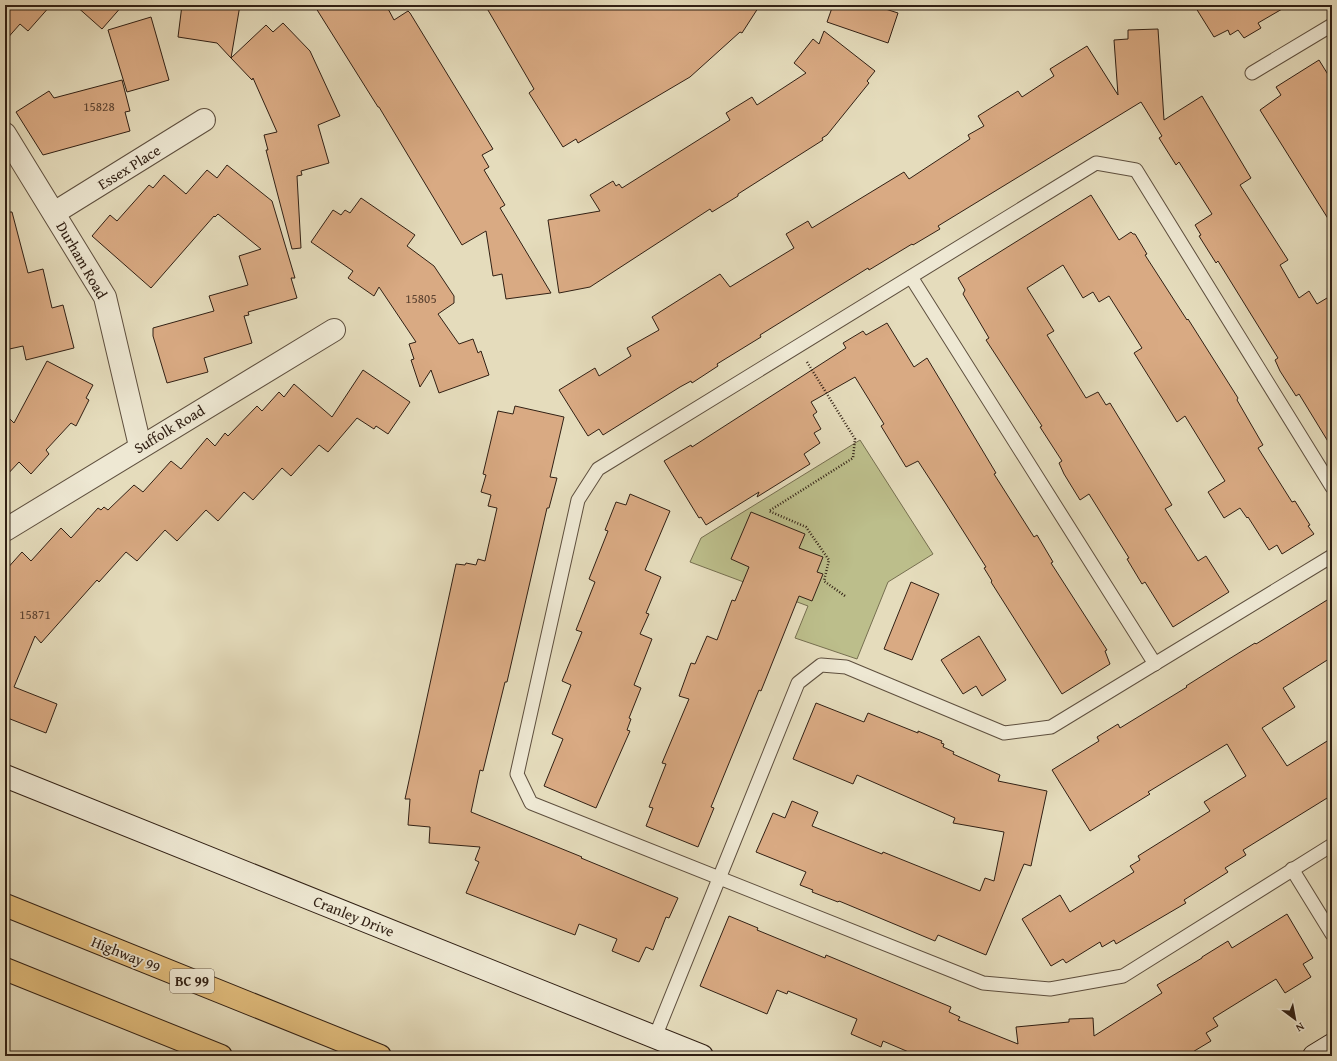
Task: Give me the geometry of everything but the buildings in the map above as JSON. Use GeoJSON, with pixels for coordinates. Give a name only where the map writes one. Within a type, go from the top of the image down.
{"type":"FeatureCollection","features":[{"type":"Feature","properties":{"kind":"highway","name":"Highway 99"},"geometry":{"type":"LineString","coordinates":[[5,905],[380,1056]]}},
{"type":"Feature","properties":{"kind":"highway"},"geometry":{"type":"LineString","coordinates":[[5,969],[221,1056]]}},
{"type":"Feature","properties":{"kind":"street","name":"Essex Place"},"geometry":{"type":"LineString","coordinates":[[54,213],[204,120]]}},
{"type":"Feature","properties":{"kind":"street","name":"Durham Road"},"geometry":{"type":"LineString","coordinates":[[5,134],[106,297],[140,446]]}},
{"type":"Feature","properties":{"kind":"street","name":"Suffolk Road"},"geometry":{"type":"LineString","coordinates":[[5,530],[140,446],[334,330]]}},
{"type":"Feature","properties":{"kind":"street","name":"Cranley Drive"},"geometry":{"type":"LineString","coordinates":[[5,776],[702,1056]]}},
{"type":"Feature","properties":{"kind":"street"},"geometry":{"type":"LineString","coordinates":[[1314,1056],[1332,1045]]}},
{"type":"Feature","properties":{"kind":"lane"},"geometry":{"type":"LineString","coordinates":[[1252,73],[1332,25]]}},
{"type":"Feature","properties":{"kind":"lane"},"geometry":{"type":"LineString","coordinates":[[1332,488],[1136,170],[1096,163],[598,469],[578,500],[517,774],[531,804],[983,984],[1050,989],[1123,976],[1332,845]]}},
{"type":"Feature","properties":{"kind":"lane"},"geometry":{"type":"LineString","coordinates":[[911,277],[1155,664]]}},
{"type":"Feature","properties":{"kind":"lane"},"geometry":{"type":"LineString","coordinates":[[655,1037],[675,984],[720,880],[798,683],[821,665],[846,667],[1004,733],[1051,727],[1332,556]]}},
{"type":"Feature","properties":{"kind":"lane"},"geometry":{"type":"LineString","coordinates":[[1292,870],[1332,934]]}},
{"type":"Feature","properties":{"kind":"path"},"geometry":{"type":"LineString","coordinates":[[807,361],[855,439],[853,458],[769,511],[806,527],[829,560],[824,581],[845,596]]}},
{"type":"Feature","properties":{"kind":"green space"},"geometry":{"type":"Polygon","coordinates":[[[860,440],[933,554],[888,582],[857,659],[795,638],[808,606],[690,562],[701,538],[860,440]]]}}]}
